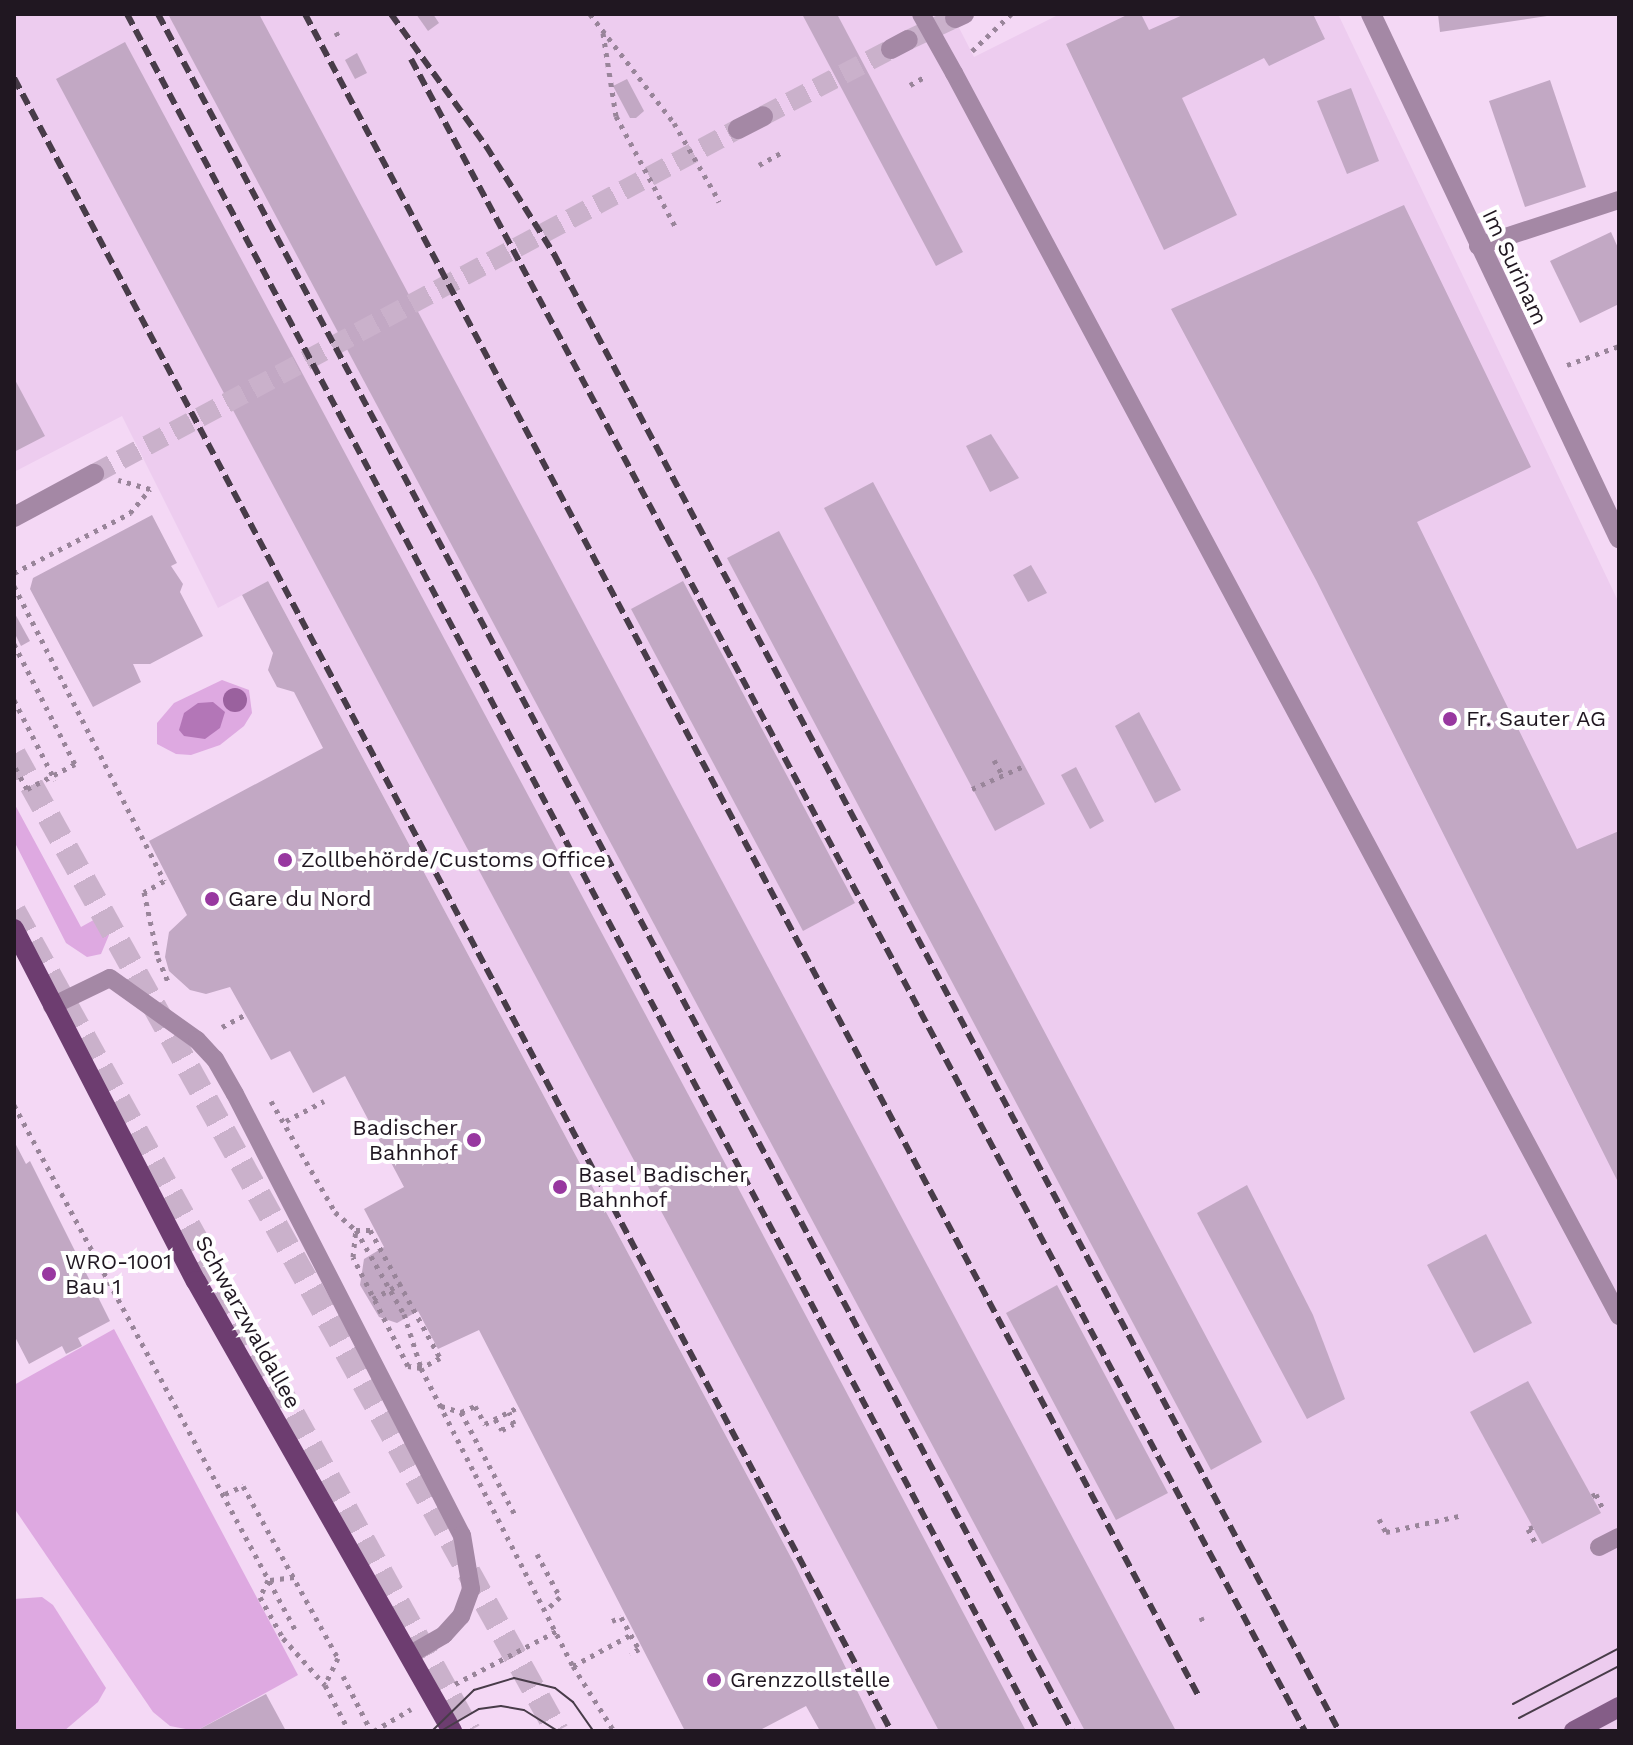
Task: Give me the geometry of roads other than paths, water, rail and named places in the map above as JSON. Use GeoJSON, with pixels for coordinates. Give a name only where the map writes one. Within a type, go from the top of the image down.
{"type":"FeatureCollection","features":[{"type":"Feature","properties":{"kind":"main road","name":"Schwarzwaldallee"},"geometry":{"type":"LineString","coordinates":[[14,929],[196,1281],[452,1731]]}},
{"type":"Feature","properties":{"kind":"main road"},"geometry":{"type":"LineString","coordinates":[[1574,1731],[1619,1707]]}},
{"type":"Feature","properties":{"kind":"street","name":"Im Surinam"},"geometry":{"type":"LineString","coordinates":[[1371,14],[1540,376],[1617,528]]}},
{"type":"Feature","properties":{"kind":"street"},"geometry":{"type":"LineString","coordinates":[[738,129],[763,116]]}},
{"type":"Feature","properties":{"kind":"street"},"geometry":{"type":"LineString","coordinates":[[14,517],[94,474]]}},
{"type":"Feature","properties":{"kind":"lane"},"geometry":{"type":"LineString","coordinates":[[921,14],[1619,1316]]}},
{"type":"Feature","properties":{"kind":"lane"},"geometry":{"type":"LineString","coordinates":[[1478,246],[1619,200]]}},
{"type":"Feature","properties":{"kind":"lane"},"geometry":{"type":"LineString","coordinates":[[52,1006],[110,978],[197,1040],[215,1059],[235,1094],[462,1535],[471,1589],[461,1616],[444,1635],[409,1655]]}},
{"type":"Feature","properties":{"kind":"lane"},"geometry":{"type":"LineString","coordinates":[[1599,1547],[1619,1537]]}},
{"type":"Feature","properties":{"kind":"tunnel"},"geometry":{"type":"LineString","coordinates":[[908,40],[955,18]]}},
{"type":"Feature","properties":{"kind":"tunnel"},"geometry":{"type":"LineString","coordinates":[[763,116],[891,49]]}},
{"type":"Feature","properties":{"kind":"tunnel"},"geometry":{"type":"LineString","coordinates":[[94,474],[738,129]]}},
{"type":"Feature","properties":{"kind":"tunnel"},"geometry":{"type":"LineString","coordinates":[[14,754],[557,1731]]}},
{"type":"Feature","properties":{"kind":"tunnel"},"geometry":{"type":"LineString","coordinates":[[14,911],[469,1731]]}},
{"type":"Feature","properties":{"kind":"tram line"},"geometry":{"type":"LineString","coordinates":[[1513,1704],[1619,1648]]}},
{"type":"Feature","properties":{"kind":"tram line"},"geometry":{"type":"LineString","coordinates":[[1519,1718],[1619,1666]]}},
{"type":"Feature","properties":{"kind":"tram line"},"geometry":{"type":"LineString","coordinates":[[432,1731],[474,1690],[514,1678],[555,1688],[573,1702],[593,1731]]}},
{"type":"Feature","properties":{"kind":"tram line"},"geometry":{"type":"LineString","coordinates":[[441,1731],[479,1709],[501,1706],[524,1710],[557,1731]]}},
{"type":"Feature","properties":{"kind":"railway"},"geometry":{"type":"LineString","coordinates":[[127,14],[1038,1731]]}},
{"type":"Feature","properties":{"kind":"railway"},"geometry":{"type":"LineString","coordinates":[[158,14],[1072,1731]]}},
{"type":"Feature","properties":{"kind":"railway"},"geometry":{"type":"LineString","coordinates":[[305,14],[1198,1695]]}},
{"type":"Feature","properties":{"kind":"railway"},"geometry":{"type":"LineString","coordinates":[[391,14],[486,146],[554,254],[1339,1731]]}},
{"type":"Feature","properties":{"kind":"railway"},"geometry":{"type":"LineString","coordinates":[[411,59],[1305,1731]]}},
{"type":"Feature","properties":{"kind":"railway"},"geometry":{"type":"LineString","coordinates":[[14,78],[891,1731]]}},
{"type":"Feature","properties":{"kind":"place","name":"Fr. Sauter AG"},"geometry":{"type":"Point","coordinates":[1450,719]}},
{"type":"Feature","properties":{"kind":"place","name":"Zollbehörde/Customs Office"},"geometry":{"type":"Point","coordinates":[285,860]}},
{"type":"Feature","properties":{"kind":"place","name":"Gare du Nord"},"geometry":{"type":"Point","coordinates":[212,899]}},
{"type":"Feature","properties":{"kind":"place","name":"Badischer Bahnhof"},"geometry":{"type":"Point","coordinates":[474,1140]}},
{"type":"Feature","properties":{"kind":"place","name":"Basel Badischer Bahnhof"},"geometry":{"type":"Point","coordinates":[560,1187]}},
{"type":"Feature","properties":{"kind":"place","name":"WRO-1001 Bau 1"},"geometry":{"type":"Point","coordinates":[49,1274]}},
{"type":"Feature","properties":{"kind":"place","name":"Grenzzollstelle"},"geometry":{"type":"Point","coordinates":[714,1680]}}]}
